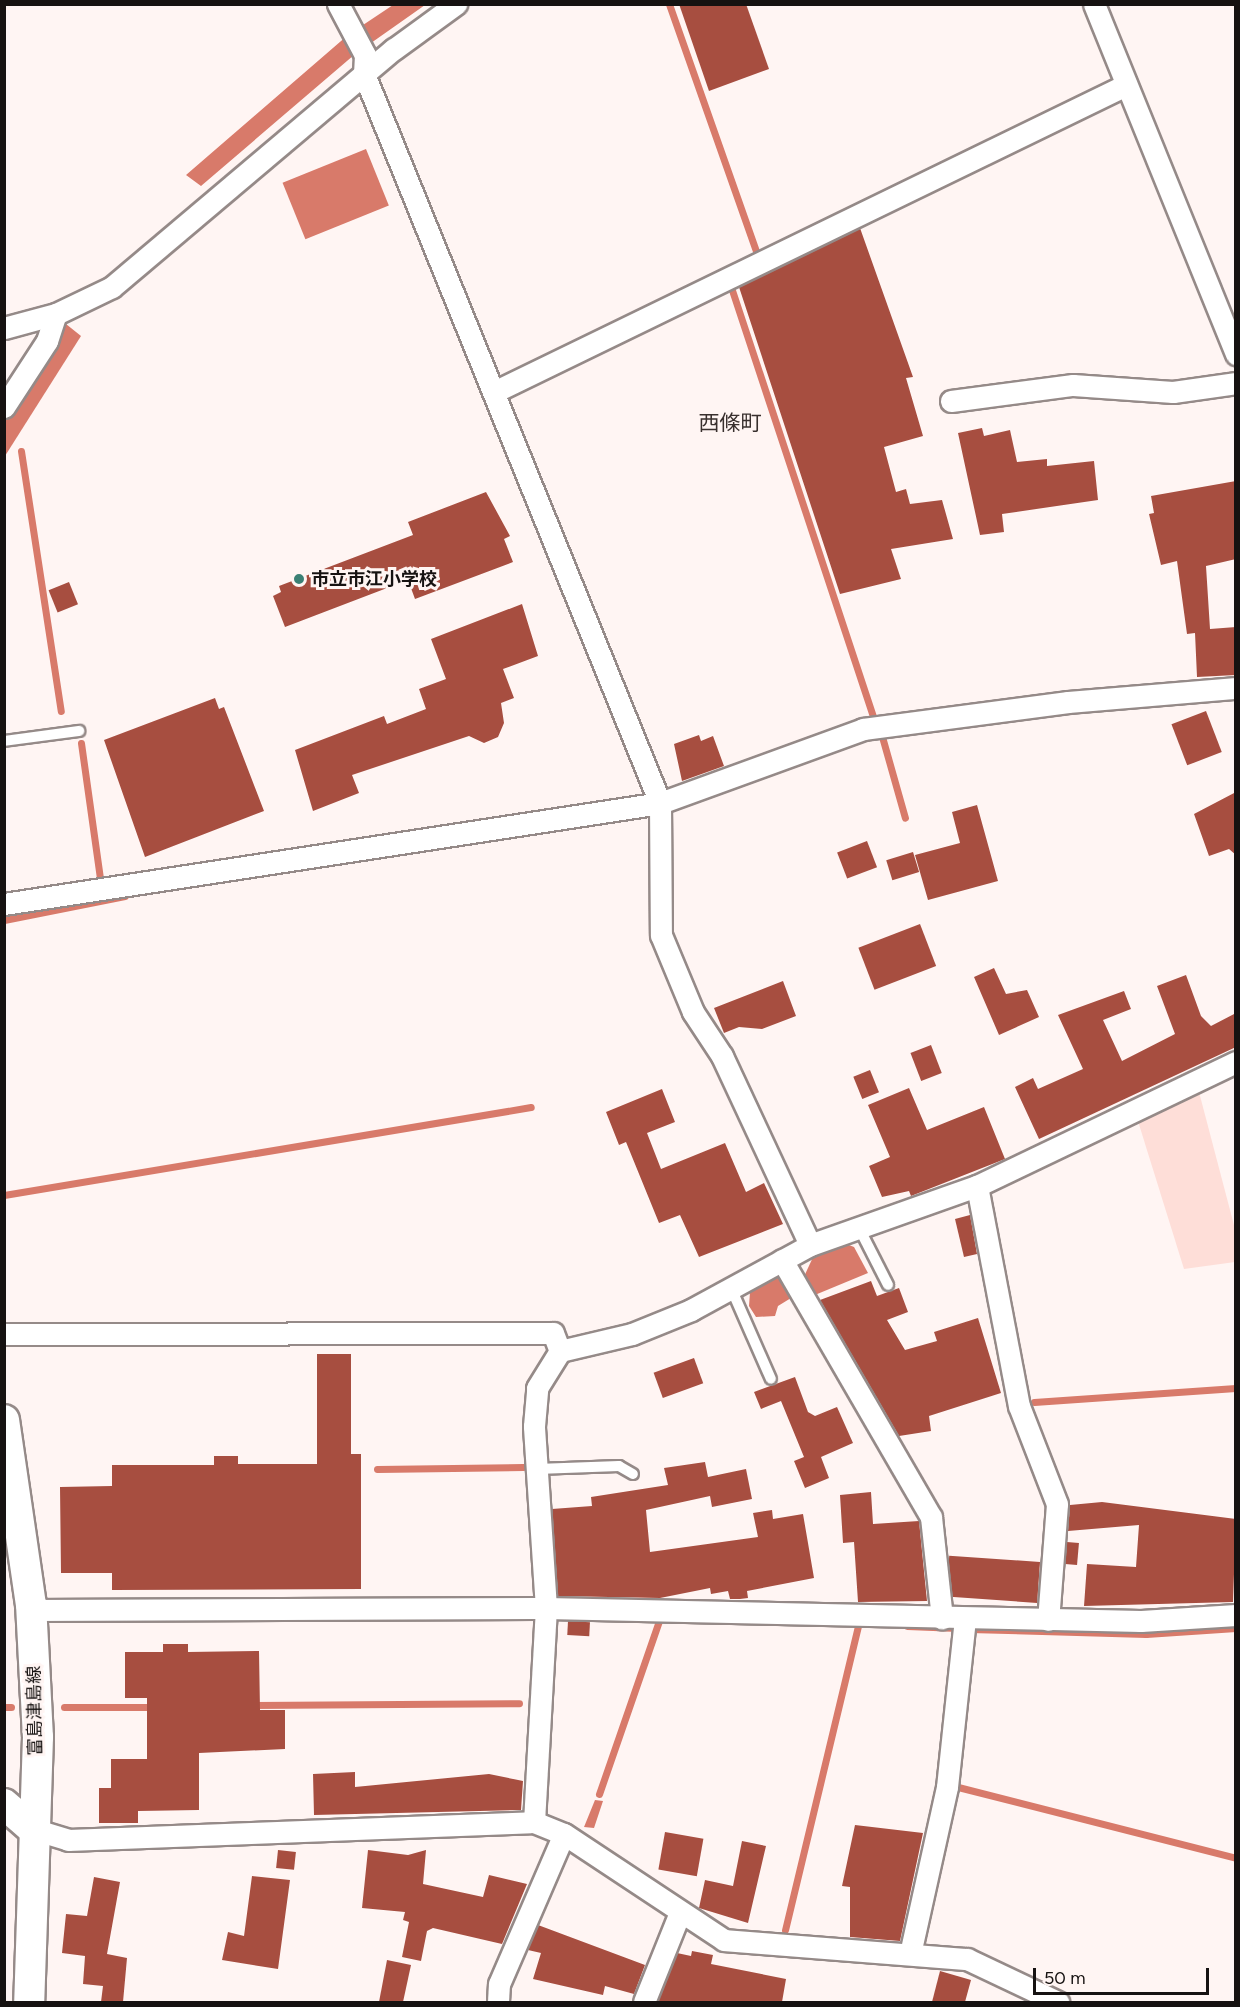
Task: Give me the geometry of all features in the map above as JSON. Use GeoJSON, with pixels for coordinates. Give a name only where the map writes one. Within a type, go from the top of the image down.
{"type":"FeatureCollection","features":[{"type":"Feature","properties":{"kind":"main road","name":"富島津島線"},"geometry":{"type":"LineString","coordinates":[[4,1420],[32,1610],[38,1737],[33,1829],[29,2002]]}},
{"type":"Feature","properties":{"kind":"main road"},"geometry":{"type":"LineString","coordinates":[[4,1804],[33,1829]]}},
{"type":"Feature","properties":{"kind":"street"},"geometry":{"type":"LineString","coordinates":[[338,4],[351,25],[364,64],[494,392],[660,803],[661,935],[693,1012],[722,1056],[810,1245]]}},
{"type":"Feature","properties":{"kind":"street"},"geometry":{"type":"LineString","coordinates":[[4,328],[56,314],[112,287],[160,251],[364,64],[456,4]]}},
{"type":"Feature","properties":{"kind":"street"},"geometry":{"type":"LineString","coordinates":[[1094,4],[1236,354]]}},
{"type":"Feature","properties":{"kind":"street"},"geometry":{"type":"LineString","coordinates":[[494,392],[1126,85]]}},
{"type":"Feature","properties":{"kind":"street"},"geometry":{"type":"LineString","coordinates":[[4,407],[46,341],[56,314]]}},
{"type":"Feature","properties":{"kind":"street"},"geometry":{"type":"LineString","coordinates":[[951,400],[1073,385],[1173,392],[1236,383]]}},
{"type":"Feature","properties":{"kind":"street"},"geometry":{"type":"LineString","coordinates":[[4,904],[660,803],[863,729],[1068,702],[1236,688]]}},
{"type":"Feature","properties":{"kind":"street"},"geometry":{"type":"LineString","coordinates":[[534,1822],[546,1608],[537,1469],[537,1388],[560,1351],[632,1334],[731,1288],[810,1245],[858,1226],[977,1186],[1236,1062]]}},
{"type":"Feature","properties":{"kind":"street"},"geometry":{"type":"LineString","coordinates":[[977,1186],[1019,1406],[1057,1504],[1048,1620]]}},
{"type":"Feature","properties":{"kind":"street"},"geometry":{"type":"LineString","coordinates":[[782,1260],[931,1516],[942,1618]]}},
{"type":"Feature","properties":{"kind":"street"},"geometry":{"type":"LineString","coordinates":[[4,1334],[553,1333],[560,1351]]}},
{"type":"Feature","properties":{"kind":"street"},"geometry":{"type":"LineString","coordinates":[[32,1610],[546,1608],[1048,1620],[1236,1615]]}},
{"type":"Feature","properties":{"kind":"street"},"geometry":{"type":"LineString","coordinates":[[910,1954],[947,1787],[965,1618]]}},
{"type":"Feature","properties":{"kind":"street"},"geometry":{"type":"LineString","coordinates":[[33,1829],[68,1840],[500,1828],[534,1822],[564,1834],[679,1915],[724,1940],[967,1959],[1058,2002]]}},
{"type":"Feature","properties":{"kind":"street"},"geometry":{"type":"LineString","coordinates":[[498,2002],[499,1984],[564,1834]]}},
{"type":"Feature","properties":{"kind":"street"},"geometry":{"type":"LineString","coordinates":[[644,2002],[679,1915]]}},
{"type":"Feature","properties":{"kind":"lane"},"geometry":{"type":"LineString","coordinates":[[4,741],[79,731]]}},
{"type":"Feature","properties":{"kind":"lane"},"geometry":{"type":"LineString","coordinates":[[858,1226],[888,1286]]}},
{"type":"Feature","properties":{"kind":"lane"},"geometry":{"type":"LineString","coordinates":[[731,1288],[771,1379]]}},
{"type":"Feature","properties":{"kind":"lane"},"geometry":{"type":"LineString","coordinates":[[537,1469],[619,1466],[633,1474]]}},
{"type":"Feature","properties":{"kind":"shaded area"},"geometry":{"type":"Polygon","coordinates":[[[393,5],[425,5],[354,55],[201,186],[186,175],[348,35],[393,5]]]}},
{"type":"Feature","properties":{"kind":"shaded area"},"geometry":{"type":"Polygon","coordinates":[[[366,149],[389,206],[305,239],[283,183],[366,149]]]}},
{"type":"Feature","properties":{"kind":"shaded area"},"geometry":{"type":"Polygon","coordinates":[[[66,324],[81,336],[5,456],[5,420],[66,324]]]}},
{"type":"Feature","properties":{"kind":"shaded area"},"geometry":{"type":"Polygon","coordinates":[[[1199,1092],[1235,1229],[1235,1262],[1184,1269],[1137,1118],[1199,1092]]]}},
{"type":"Feature","properties":{"kind":"shaded area"},"geometry":{"type":"Polygon","coordinates":[[[844,1243],[854,1247],[868,1273],[810,1297],[802,1281],[814,1255],[844,1243]]]}},
{"type":"Feature","properties":{"kind":"shaded area"},"geometry":{"type":"Polygon","coordinates":[[[777,1276],[791,1298],[778,1306],[775,1316],[756,1317],[749,1306],[750,1292],[777,1276]]]}},
{"type":"Feature","properties":{"kind":"shaded area"},"geometry":{"type":"Polygon","coordinates":[[[595,1800],[603,1801],[594,1828],[584,1827],[595,1800]]]}},
{"type":"Feature","properties":{"kind":"building"},"geometry":{"type":"Polygon","coordinates":[[[679,4],[746,4],[769,69],[709,91],[679,4]]]}},
{"type":"Feature","properties":{"kind":"building"},"geometry":{"type":"Polygon","coordinates":[[[860,228],[913,377],[906,378],[923,436],[884,447],[896,492],[906,489],[910,504],[942,500],[953,539],[891,549],[901,579],[840,594],[739,287],[860,228]]]}},
{"type":"Feature","properties":{"kind":"building"},"geometry":{"type":"Polygon","coordinates":[[[982,428],[984,436],[1010,430],[1017,462],[1047,459],[1047,466],[1094,461],[1098,500],[1002,514],[1004,532],[980,535],[958,433],[982,428]]]}},
{"type":"Feature","properties":{"kind":"building"},"geometry":{"type":"Polygon","coordinates":[[[1236,481],[1236,559],[1206,566],[1210,629],[1236,627],[1236,675],[1197,677],[1195,633],[1187,634],[1177,561],[1161,565],[1149,514],[1154,513],[1151,496],[1236,481]]]}},
{"type":"Feature","properties":{"kind":"building"},"geometry":{"type":"Polygon","coordinates":[[[486,492],[510,536],[504,539],[513,562],[415,599],[408,580],[285,627],[273,596],[281,592],[279,586],[413,535],[408,522],[486,492]]]}},
{"type":"Feature","properties":{"kind":"building"},"geometry":{"type":"Polygon","coordinates":[[[69,582],[78,604],[58,612],[49,590],[69,582]]]}},
{"type":"Feature","properties":{"kind":"building"},"geometry":{"type":"Polygon","coordinates":[[[522,604],[538,656],[503,669],[514,698],[501,703],[504,723],[498,737],[484,743],[469,736],[352,775],[359,793],[313,811],[295,750],[384,716],[387,724],[426,709],[419,689],[446,679],[431,639],[522,604]]]}},
{"type":"Feature","properties":{"kind":"building"},"geometry":{"type":"Polygon","coordinates":[[[215,698],[219,709],[224,707],[264,811],[145,857],[104,740],[215,698]]]}},
{"type":"Feature","properties":{"kind":"building"},"geometry":{"type":"Polygon","coordinates":[[[1206,711],[1222,752],[1187,765],[1171,724],[1206,711]]]}},
{"type":"Feature","properties":{"kind":"building"},"geometry":{"type":"Polygon","coordinates":[[[699,735],[701,741],[713,736],[724,766],[682,781],[674,744],[699,735]]]}},
{"type":"Feature","properties":{"kind":"building"},"geometry":{"type":"Polygon","coordinates":[[[1236,792],[1236,855],[1229,849],[1209,856],[1194,814],[1236,792]]]}},
{"type":"Feature","properties":{"kind":"building"},"geometry":{"type":"Polygon","coordinates":[[[977,805],[998,881],[928,900],[915,855],[960,843],[952,812],[977,805]]]}},
{"type":"Feature","properties":{"kind":"building"},"geometry":{"type":"Polygon","coordinates":[[[867,841],[877,867],[847,879],[837,852],[867,841]]]}},
{"type":"Feature","properties":{"kind":"building"},"geometry":{"type":"Polygon","coordinates":[[[913,852],[919,872],[892,880],[886,860],[913,852]]]}},
{"type":"Feature","properties":{"kind":"building"},"geometry":{"type":"Polygon","coordinates":[[[920,924],[936,966],[875,990],[858,948],[920,924]]]}},
{"type":"Feature","properties":{"kind":"building"},"geometry":{"type":"Polygon","coordinates":[[[994,968],[1006,994],[1027,990],[1039,1017],[999,1035],[974,977],[994,968]]]}},
{"type":"Feature","properties":{"kind":"building"},"geometry":{"type":"Polygon","coordinates":[[[1186,975],[1201,1016],[1211,1026],[1236,1013],[1236,1047],[1039,1139],[1015,1087],[1033,1078],[1038,1089],[1083,1069],[1058,1015],[1124,991],[1131,1009],[1103,1020],[1122,1061],[1175,1034],[1157,986],[1186,975]]]}},
{"type":"Feature","properties":{"kind":"building"},"geometry":{"type":"Polygon","coordinates":[[[783,981],[796,1016],[762,1029],[739,1027],[724,1033],[714,1008],[783,981]]]}},
{"type":"Feature","properties":{"kind":"building"},"geometry":{"type":"Polygon","coordinates":[[[931,1045],[942,1073],[921,1081],[910,1053],[931,1045]]]}},
{"type":"Feature","properties":{"kind":"building"},"geometry":{"type":"Polygon","coordinates":[[[870,1070],[879,1092],[862,1099],[853,1077],[870,1070]]]}},
{"type":"Feature","properties":{"kind":"building"},"geometry":{"type":"Polygon","coordinates":[[[909,1088],[927,1130],[984,1107],[1005,1159],[911,1196],[909,1191],[882,1197],[869,1166],[890,1157],[868,1105],[909,1088]]]}},
{"type":"Feature","properties":{"kind":"building"},"geometry":{"type":"Polygon","coordinates":[[[662,1089],[675,1122],[647,1133],[661,1169],[725,1143],[746,1192],[764,1183],[783,1224],[699,1257],[680,1215],[659,1223],[626,1142],[619,1145],[606,1112],[662,1089]]]}},
{"type":"Feature","properties":{"kind":"building"},"geometry":{"type":"Polygon","coordinates":[[[970,1215],[977,1254],[964,1257],[955,1219],[970,1215]]]}},
{"type":"Feature","properties":{"kind":"building"},"geometry":{"type":"Polygon","coordinates":[[[871,1281],[877,1296],[899,1288],[908,1312],[887,1320],[905,1350],[937,1341],[934,1332],[978,1318],[1001,1393],[929,1416],[931,1431],[899,1436],[820,1300],[871,1281]]]}},
{"type":"Feature","properties":{"kind":"building"},"geometry":{"type":"Polygon","coordinates":[[[317,1354],[351,1354],[351,1454],[361,1454],[361,1589],[112,1590],[112,1573],[61,1573],[60,1487],[112,1486],[112,1465],[214,1465],[214,1456],[238,1456],[238,1464],[317,1464],[317,1354]]]}},
{"type":"Feature","properties":{"kind":"building"},"geometry":{"type":"Polygon","coordinates":[[[694,1358],[703,1383],[663,1398],[654,1373],[694,1358]]]}},
{"type":"Feature","properties":{"kind":"building"},"geometry":{"type":"Polygon","coordinates":[[[795,1377],[808,1412],[815,1416],[837,1407],[853,1443],[821,1457],[829,1478],[805,1488],[794,1461],[804,1457],[781,1401],[761,1409],[754,1392],[795,1377]]]}},
{"type":"Feature","properties":{"kind":"building"},"geometry":{"type":"Polygon","coordinates":[[[705,1462],[708,1477],[746,1469],[752,1499],[712,1507],[710,1496],[646,1510],[650,1552],[758,1537],[753,1513],[772,1510],[773,1519],[803,1514],[814,1578],[747,1591],[748,1598],[740,1599],[730,1599],[728,1591],[711,1594],[710,1588],[660,1598],[558,1596],[552,1509],[592,1506],[591,1497],[668,1485],[664,1468],[705,1462]]]}},
{"type":"Feature","properties":{"kind":"building"},"geometry":{"type":"Polygon","coordinates":[[[871,1492],[873,1524],[919,1521],[927,1601],[858,1602],[854,1542],[843,1543],[840,1495],[871,1492]]]}},
{"type":"Feature","properties":{"kind":"building"},"geometry":{"type":"Polygon","coordinates":[[[1102,1502],[1236,1519],[1233,1602],[1084,1606],[1087,1564],[1136,1567],[1139,1525],[1068,1531],[1070,1505],[1102,1502]]]}},
{"type":"Feature","properties":{"kind":"building"},"geometry":{"type":"Polygon","coordinates":[[[1067,1542],[1079,1543],[1077,1565],[1065,1564],[1067,1542]]]}},
{"type":"Feature","properties":{"kind":"building"},"geometry":{"type":"Polygon","coordinates":[[[949,1556],[1040,1562],[1037,1603],[946,1597],[949,1556]]]}},
{"type":"Feature","properties":{"kind":"building"},"geometry":{"type":"Polygon","coordinates":[[[568,1621],[590,1622],[589,1636],[567,1635],[568,1621]]]}},
{"type":"Feature","properties":{"kind":"building"},"geometry":{"type":"Polygon","coordinates":[[[163,1644],[188,1644],[188,1652],[259,1651],[260,1710],[285,1710],[285,1749],[199,1753],[199,1810],[138,1811],[138,1823],[99,1823],[99,1788],[111,1788],[111,1759],[147,1759],[147,1698],[125,1698],[125,1652],[163,1652],[163,1644]]]}},
{"type":"Feature","properties":{"kind":"building"},"geometry":{"type":"Polygon","coordinates":[[[355,1772],[355,1787],[489,1774],[523,1781],[521,1810],[314,1815],[313,1774],[355,1772]]]}},
{"type":"Feature","properties":{"kind":"building"},"geometry":{"type":"Polygon","coordinates":[[[855,1825],[923,1833],[900,1941],[850,1937],[850,1887],[842,1886],[855,1825]]]}},
{"type":"Feature","properties":{"kind":"building"},"geometry":{"type":"Polygon","coordinates":[[[665,1832],[703,1839],[697,1876],[658,1869],[665,1832]]]}},
{"type":"Feature","properties":{"kind":"building"},"geometry":{"type":"Polygon","coordinates":[[[742,1841],[766,1846],[748,1923],[699,1908],[705,1880],[733,1886],[742,1841]]]}},
{"type":"Feature","properties":{"kind":"building"},"geometry":{"type":"Polygon","coordinates":[[[278,1850],[296,1852],[294,1870],[276,1868],[278,1850]]]}},
{"type":"Feature","properties":{"kind":"building"},"geometry":{"type":"Polygon","coordinates":[[[368,1850],[408,1855],[426,1850],[423,1884],[483,1897],[489,1875],[527,1884],[502,1944],[433,1928],[427,1931],[421,1961],[402,1957],[409,1922],[403,1920],[405,1912],[362,1908],[368,1850]]]}},
{"type":"Feature","properties":{"kind":"building"},"geometry":{"type":"Polygon","coordinates":[[[252,1876],[290,1880],[278,1969],[222,1960],[228,1932],[244,1936],[252,1876]]]}},
{"type":"Feature","properties":{"kind":"building"},"geometry":{"type":"Polygon","coordinates":[[[94,1877],[120,1882],[107,1954],[127,1958],[123,2002],[101,2002],[103,1986],[83,1984],[85,1956],[62,1953],[66,1914],[87,1916],[94,1877]]]}},
{"type":"Feature","properties":{"kind":"building"},"geometry":{"type":"Polygon","coordinates":[[[538,1925],[645,1965],[634,1994],[605,1986],[603,1995],[533,1979],[541,1953],[528,1950],[538,1925]]]}},
{"type":"Feature","properties":{"kind":"building"},"geometry":{"type":"Polygon","coordinates":[[[692,1951],[713,1955],[711,1964],[786,1979],[782,2002],[658,2001],[677,1953],[691,1956],[692,1951]]]}},
{"type":"Feature","properties":{"kind":"building"},"geometry":{"type":"Polygon","coordinates":[[[387,1960],[411,1965],[403,2002],[379,2002],[387,1960]]]}},
{"type":"Feature","properties":{"kind":"building"},"geometry":{"type":"Polygon","coordinates":[[[940,1971],[971,1980],[965,2002],[932,2002],[940,1971]]]}},
{"type":"Feature","properties":{"kind":"waterway"},"geometry":{"type":"LineString","coordinates":[[669,4],[759,259]]}},
{"type":"Feature","properties":{"kind":"waterway"},"geometry":{"type":"LineString","coordinates":[[729,281],[873,716]]}},
{"type":"Feature","properties":{"kind":"waterway"},"geometry":{"type":"LineString","coordinates":[[21,451],[61,711]]}},
{"type":"Feature","properties":{"kind":"waterway"},"geometry":{"type":"LineString","coordinates":[[881,733],[905,818]]}},
{"type":"Feature","properties":{"kind":"waterway"},"geometry":{"type":"LineString","coordinates":[[81,743],[100,879]]}},
{"type":"Feature","properties":{"kind":"waterway"},"geometry":{"type":"LineString","coordinates":[[4,920],[125,896]]}},
{"type":"Feature","properties":{"kind":"waterway"},"geometry":{"type":"LineString","coordinates":[[4,1195],[531,1107]]}},
{"type":"Feature","properties":{"kind":"waterway"},"geometry":{"type":"LineString","coordinates":[[1034,1402],[1236,1388]]}},
{"type":"Feature","properties":{"kind":"waterway"},"geometry":{"type":"LineString","coordinates":[[377,1469],[523,1467]]}},
{"type":"Feature","properties":{"kind":"waterway"},"geometry":{"type":"LineString","coordinates":[[599,1794],[660,1618]]}},
{"type":"Feature","properties":{"kind":"waterway"},"geometry":{"type":"LineString","coordinates":[[785,1930],[858,1625]]}},
{"type":"Feature","properties":{"kind":"waterway"},"geometry":{"type":"LineString","coordinates":[[907,1626],[958,1628]]}},
{"type":"Feature","properties":{"kind":"waterway"},"geometry":{"type":"LineString","coordinates":[[969,1629],[1146,1634],[1236,1628]]}},
{"type":"Feature","properties":{"kind":"waterway"},"geometry":{"type":"LineString","coordinates":[[252,1705],[519,1703]]}},
{"type":"Feature","properties":{"kind":"waterway"},"geometry":{"type":"LineString","coordinates":[[4,1707],[11,1707]]}},
{"type":"Feature","properties":{"kind":"waterway"},"geometry":{"type":"LineString","coordinates":[[64,1707],[154,1707]]}},
{"type":"Feature","properties":{"kind":"waterway"},"geometry":{"type":"LineString","coordinates":[[954,1786],[1236,1858]]}},
{"type":"Feature","properties":{"kind":"place","name":"市立市江小学校"},"geometry":{"type":"Point","coordinates":[299,579]}},
{"type":"Feature","properties":{"kind":"district","name":"西條町"},"geometry":{"type":"Point","coordinates":[730,423]}}]}
